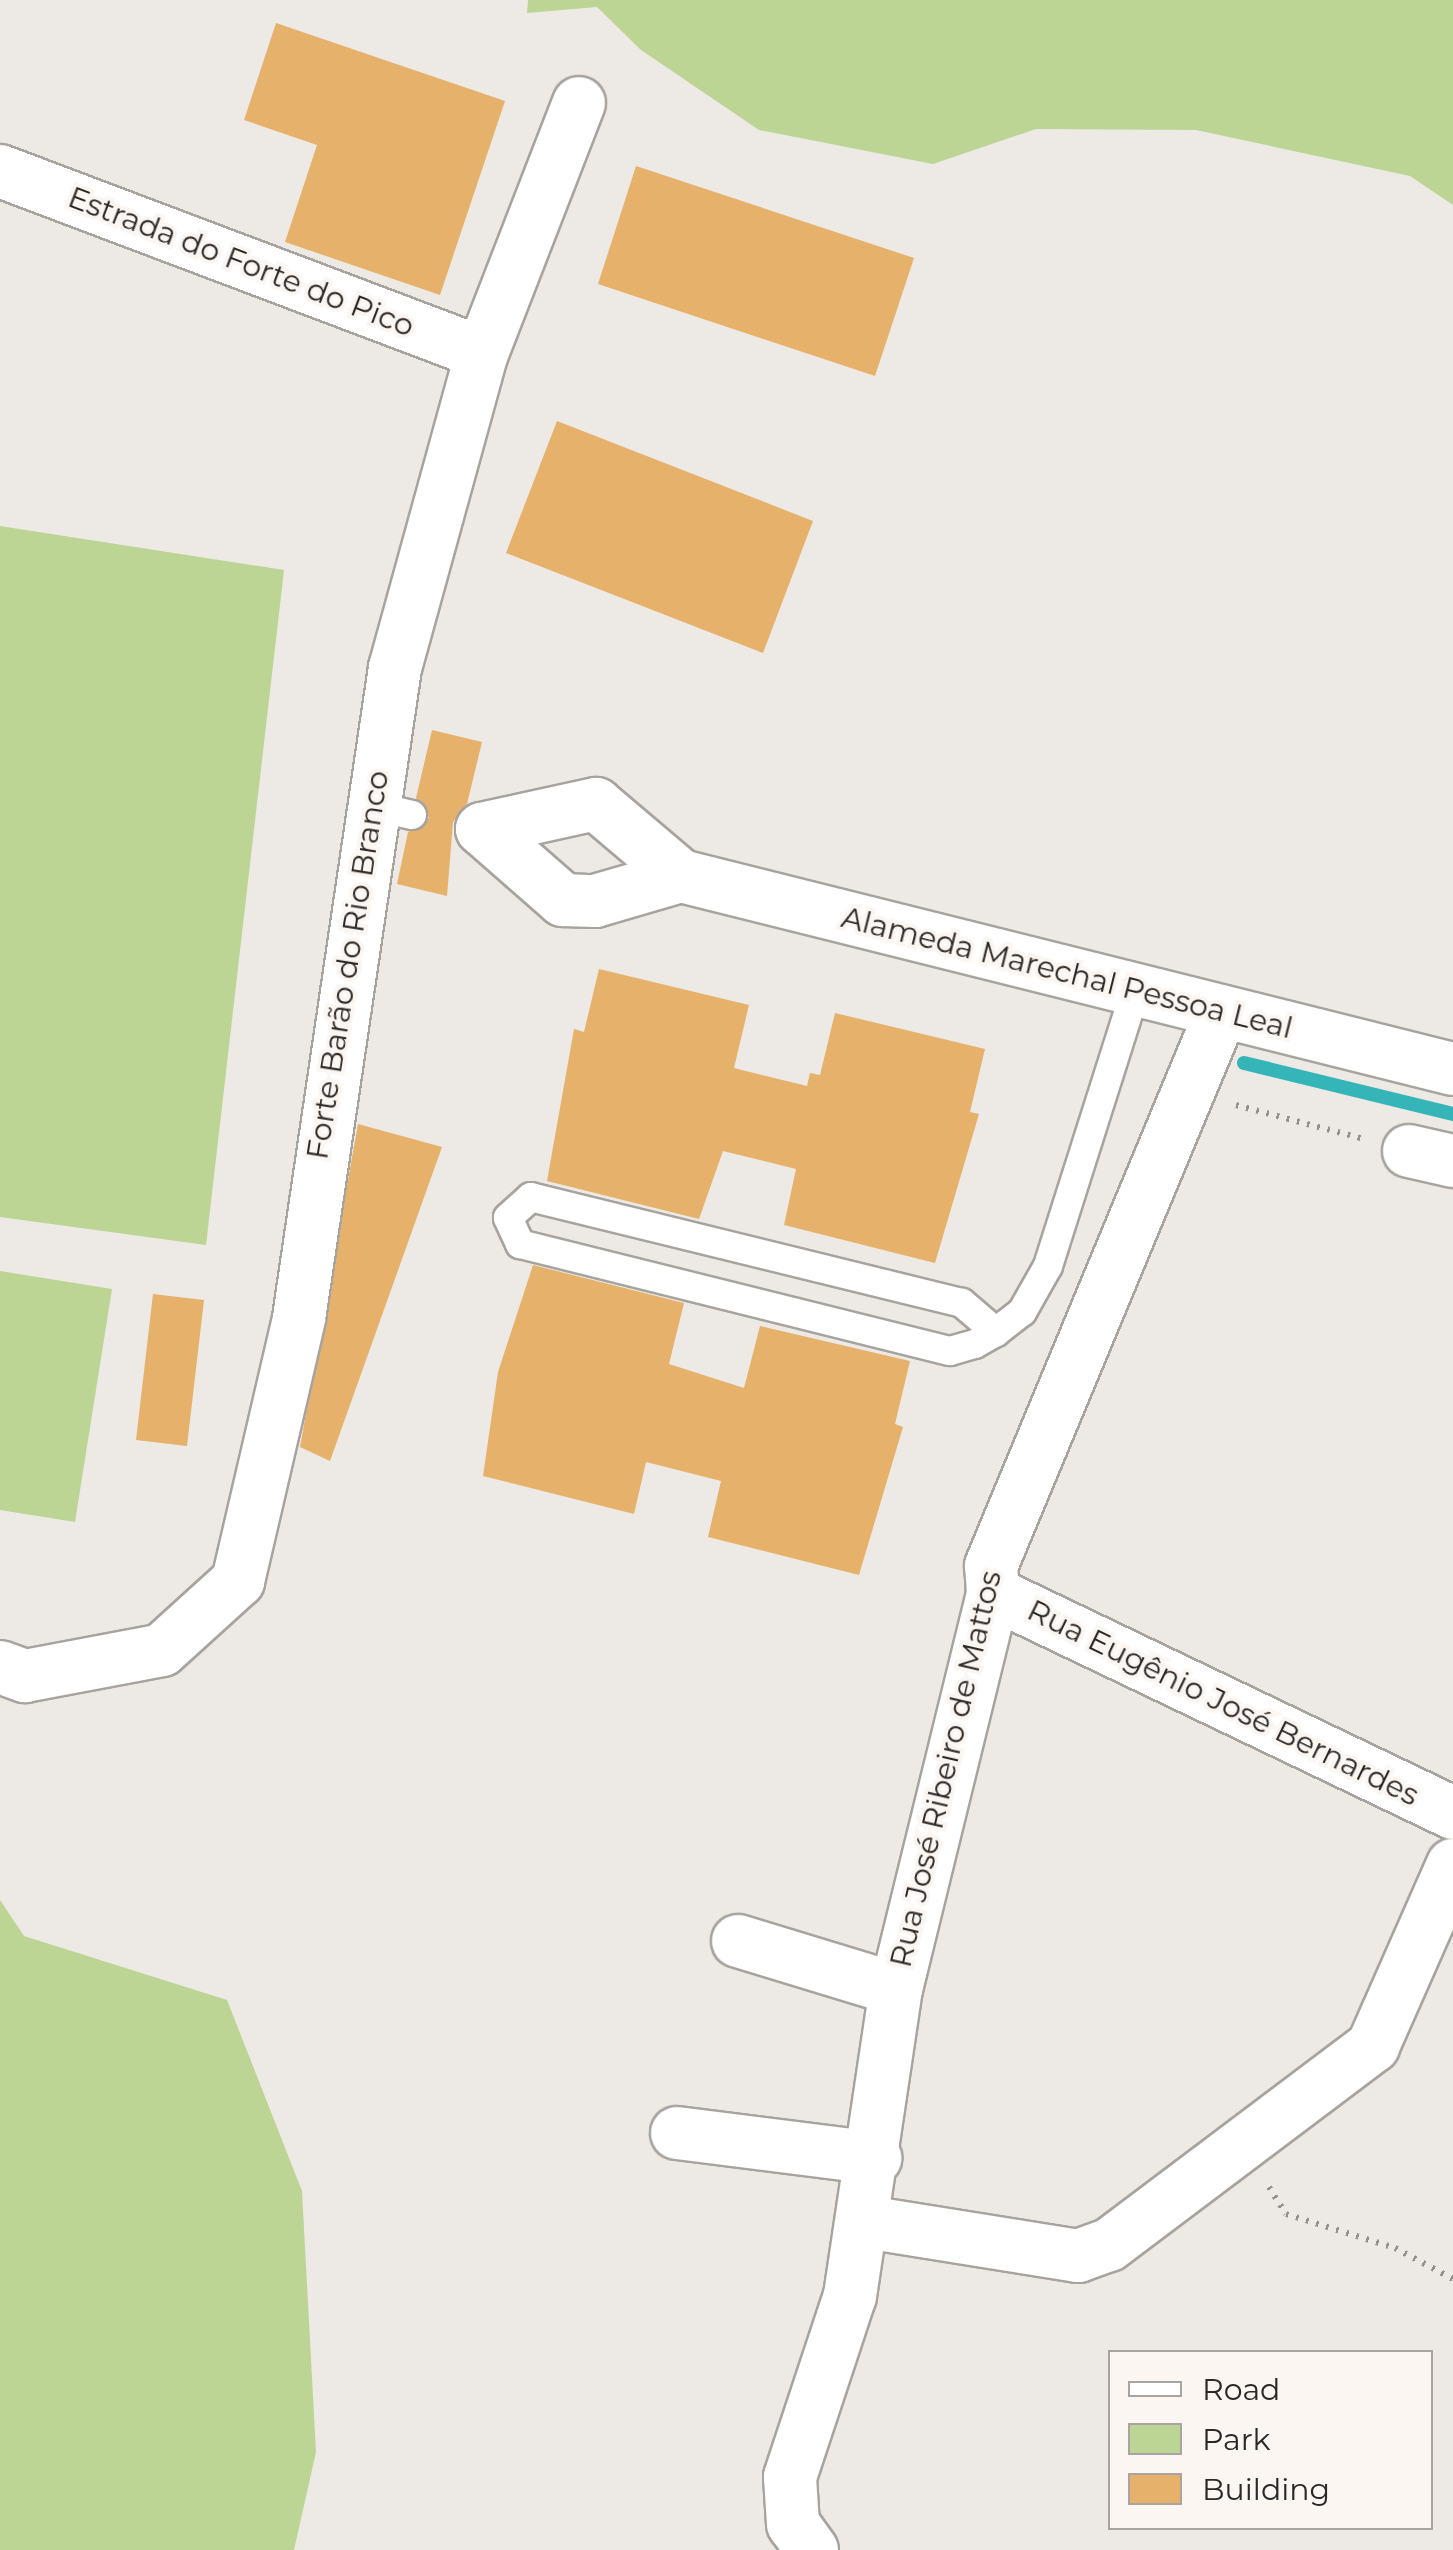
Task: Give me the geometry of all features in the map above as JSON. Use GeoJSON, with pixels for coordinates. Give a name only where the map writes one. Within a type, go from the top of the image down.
{"type":"FeatureCollection","features":[{"type":"Feature","properties":{"kind":"street","name":"Forte Barão do Rio Branco"},"geometry":{"type":"LineString","coordinates":[[0,1667],[24,1676],[162,1650],[238,1581],[299,1318],[392,810],[395,668],[482,353],[579,103]]}},
{"type":"Feature","properties":{"kind":"street","name":"Estrada do Forte do Pico"},"geometry":{"type":"LineString","coordinates":[[0,172],[482,353]]}},
{"type":"Feature","properties":{"kind":"street","name":"Alameda Marechal Pessoa Leal"},"geometry":{"type":"LineString","coordinates":[[681,876],[595,902],[563,900],[472,827],[596,804],[681,876],[1134,992],[1453,1068]]}},
{"type":"Feature","properties":{"kind":"street","name":"Rua José Ribeiro de Mattos"},"geometry":{"type":"LineString","coordinates":[[812,2550],[793,2524],[790,2477],[866,2222],[896,1989],[993,1593],[991,1566],[1221,1013]]}},
{"type":"Feature","properties":{"kind":"street","name":"Rua Eugênio José Bernardes"},"geometry":{"type":"LineString","coordinates":[[993,1593],[1453,1813]]}},
{"type":"Feature","properties":{"kind":"street"},"geometry":{"type":"LineString","coordinates":[[866,2222],[1087,2255],[1244,2148],[1373,2046],[1453,1865]]}},
{"type":"Feature","properties":{"kind":"street"},"geometry":{"type":"LineString","coordinates":[[738,1941],[896,1989]]}},
{"type":"Feature","properties":{"kind":"street"},"geometry":{"type":"LineString","coordinates":[[678,2133],[875,2158]]}},
{"type":"Feature","properties":{"kind":"lane"},"geometry":{"type":"LineString","coordinates":[[996,1332],[962,1303],[531,1197],[508,1218],[520,1244],[950,1351],[996,1332],[1030,1302],[1048,1266],[1134,992]]}},
{"type":"Feature","properties":{"kind":"path"},"geometry":{"type":"LineString","coordinates":[[1189,1093],[1431,1156]]}},
{"type":"Feature","properties":{"kind":"path"},"geometry":{"type":"LineString","coordinates":[[1244,2148],[1286,2214],[1396,2248],[1453,2278]]}},
{"type":"Feature","properties":{"kind":"green space"},"geometry":{"type":"Polygon","coordinates":[[[528,0],[1453,0],[1453,205],[1410,176],[1196,130],[1036,129],[933,164],[759,130],[641,50],[597,7],[527,13],[528,0]]]}},
{"type":"Feature","properties":{"kind":"green space"},"geometry":{"type":"Polygon","coordinates":[[[0,526],[284,570],[206,1245],[0,1217],[0,526]]]}},
{"type":"Feature","properties":{"kind":"green space"},"geometry":{"type":"Polygon","coordinates":[[[0,1271],[112,1289],[75,1522],[0,1510],[0,1271]]]}},
{"type":"Feature","properties":{"kind":"green space"},"geometry":{"type":"Polygon","coordinates":[[[0,1900],[24,1936],[227,2000],[302,2191],[316,2452],[294,2550],[0,2550],[0,1900]]]}},
{"type":"Feature","properties":{"kind":"building"},"geometry":{"type":"Polygon","coordinates":[[[276,23],[505,101],[440,295],[285,242],[317,145],[244,120],[276,23]]]}},
{"type":"Feature","properties":{"kind":"building"},"geometry":{"type":"Polygon","coordinates":[[[636,166],[914,258],[875,376],[598,284],[636,166]]]}},
{"type":"Feature","properties":{"kind":"building"},"geometry":{"type":"Polygon","coordinates":[[[557,421],[813,521],[763,653],[506,553],[557,421]]]}},
{"type":"Feature","properties":{"kind":"building"},"geometry":{"type":"Polygon","coordinates":[[[432,730],[482,742],[467,804],[453,822],[447,896],[397,884],[408,832],[429,818],[416,798],[432,730]]]}},
{"type":"Feature","properties":{"kind":"building"},"geometry":{"type":"Polygon","coordinates":[[[599,969],[749,1005],[734,1068],[807,1086],[810,1073],[820,1075],[835,1013],[985,1049],[970,1112],[979,1114],[935,1263],[784,1225],[796,1169],[723,1151],[699,1219],[547,1181],[574,1029],[584,1032],[599,969]]]}},
{"type":"Feature","properties":{"kind":"building"},"geometry":{"type":"Polygon","coordinates":[[[358,1124],[442,1147],[330,1461],[300,1447],[358,1124]]]}},
{"type":"Feature","properties":{"kind":"building"},"geometry":{"type":"Polygon","coordinates":[[[533,1265],[684,1303],[669,1364],[744,1388],[760,1326],[910,1361],[895,1424],[903,1427],[859,1575],[708,1537],[721,1481],[646,1462],[634,1514],[483,1476],[498,1372],[533,1265]]]}},
{"type":"Feature","properties":{"kind":"building"},"geometry":{"type":"Polygon","coordinates":[[[153,1294],[204,1300],[187,1446],[136,1440],[153,1294]]]}},
{"type":"Feature","properties":{"kind":"waterway"},"geometry":{"type":"LineString","coordinates":[[1244,1063],[1453,1114]]}}]}
